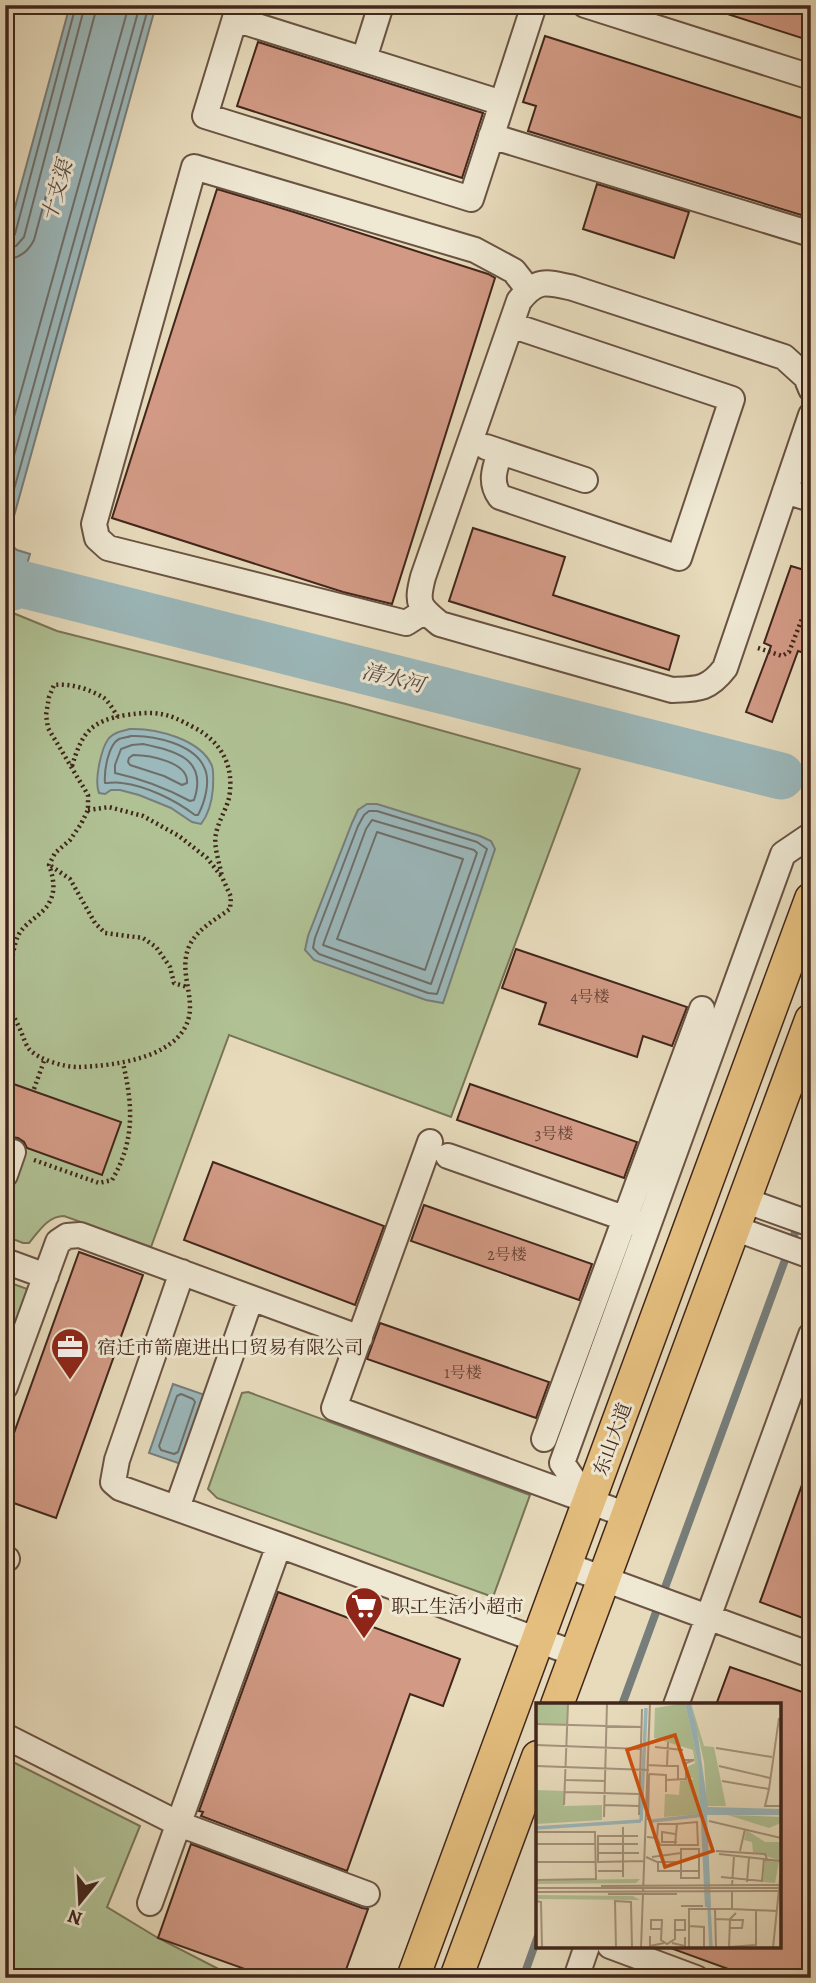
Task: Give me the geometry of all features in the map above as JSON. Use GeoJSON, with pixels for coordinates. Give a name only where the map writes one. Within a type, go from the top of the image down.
{"type":"FeatureCollection","features":[{"type":"Feature","properties":{"kind":"main road","name":"东山大道"},"geometry":{"type":"LineString","coordinates":[[414,1978],[811,899]]}},
{"type":"Feature","properties":{"kind":"main road"},"geometry":{"type":"LineString","coordinates":[[558,1703],[811,1020]]}},
{"type":"Feature","properties":{"kind":"main road"},"geometry":{"type":"LineString","coordinates":[[456,1978],[536,1762]]}},
{"type":"Feature","properties":{"kind":"lane"},"geometry":{"type":"LineString","coordinates":[[364,59],[381,5]]}},
{"type":"Feature","properties":{"kind":"lane"},"geometry":{"type":"LineString","coordinates":[[502,103],[364,59],[237,12],[205,116],[471,199],[534,5]]}},
{"type":"Feature","properties":{"kind":"lane"},"geometry":{"type":"LineString","coordinates":[[585,5],[811,77]]}},
{"type":"Feature","properties":{"kind":"lane"},"geometry":{"type":"LineString","coordinates":[[491,136],[811,234]]}},
{"type":"Feature","properties":{"kind":"lane"},"geometry":{"type":"LineString","coordinates":[[425,611],[405,623],[108,548],[97,538],[94,524],[194,167],[475,250],[514,271],[528,289]]}},
{"type":"Feature","properties":{"kind":"lane"},"geometry":{"type":"LineString","coordinates":[[811,389],[806,377],[784,357],[573,288],[544,282],[528,289],[519,301],[423,577],[418,596],[425,611],[440,624],[672,690],[702,689],[716,680],[725,668],[811,415]]}},
{"type":"Feature","properties":{"kind":"lane"},"geometry":{"type":"LineString","coordinates":[[500,452],[492,478],[495,491],[500,497],[679,558],[732,399],[511,325]]}},
{"type":"Feature","properties":{"kind":"lane"},"geometry":{"type":"LineString","coordinates":[[470,442],[585,480]]}},
{"type":"Feature","properties":{"kind":"lane"},"geometry":{"type":"LineString","coordinates":[[785,491],[811,499]]}},
{"type":"Feature","properties":{"kind":"lane"},"geometry":{"type":"LineString","coordinates":[[544,1439],[637,1223],[783,854],[811,835]]}},
{"type":"Feature","properties":{"kind":"lane"},"geometry":{"type":"LineString","coordinates":[[589,1502],[562,1463],[702,1009]]}},
{"type":"Feature","properties":{"kind":"lane"},"geometry":{"type":"LineString","coordinates":[[627,1516],[334,1408],[360,1338],[439,1149],[637,1223]]}},
{"type":"Feature","properties":{"kind":"lane"},"geometry":{"type":"LineString","coordinates":[[739,1214],[787,1215],[811,1224]]}},
{"type":"Feature","properties":{"kind":"lane"},"geometry":{"type":"LineString","coordinates":[[739,1214],[777,1243],[806,1254]]}},
{"type":"Feature","properties":{"kind":"lane"},"geometry":{"type":"LineString","coordinates":[[5,1387],[58,1242],[68,1236],[80,1235],[360,1338]]}},
{"type":"Feature","properties":{"kind":"lane"},"geometry":{"type":"LineString","coordinates":[[5,1261],[46,1276]]}},
{"type":"Feature","properties":{"kind":"lane"},"geometry":{"type":"LineString","coordinates":[[183,1272],[117,1460],[113,1482],[120,1488],[576,1654]]}},
{"type":"Feature","properties":{"kind":"lane"},"geometry":{"type":"LineString","coordinates":[[177,1508],[251,1298]]}},
{"type":"Feature","properties":{"kind":"lane"},"geometry":{"type":"LineString","coordinates":[[677,1703],[811,1335]]}},
{"type":"Feature","properties":{"kind":"lane"},"geometry":{"type":"LineString","coordinates":[[150,1903],[279,1545]]}},
{"type":"Feature","properties":{"kind":"lane"},"geometry":{"type":"LineString","coordinates":[[566,1565],[811,1655]]}},
{"type":"Feature","properties":{"kind":"lane"},"geometry":{"type":"LineString","coordinates":[[5,1736],[178,1824],[367,1894]]}},
{"type":"Feature","properties":{"kind":"lane"},"geometry":{"type":"LineString","coordinates":[[576,1978],[586,1948]]}},
{"type":"Feature","properties":{"kind":"lane"},"geometry":{"type":"LineString","coordinates":[[615,1948],[696,1978]]}},
{"type":"Feature","properties":{"kind":"path"},"geometry":{"type":"LineString","coordinates":[[734,641],[782,656],[789,652],[811,596]]}},
{"type":"Feature","properties":{"kind":"path"},"geometry":{"type":"LineString","coordinates":[[88,810],[109,807],[143,816],[179,836],[207,858],[222,877],[231,897],[230,909],[198,933],[188,948],[185,967],[190,1007],[187,1024],[174,1042],[124,1063],[68,1067],[29,1048],[10,1008],[10,974],[18,936],[26,924],[50,903],[53,875],[49,865],[55,853],[81,824],[88,810],[88,795],[48,728],[46,715],[49,696],[54,685],[64,684],[106,699],[118,716]]}},
{"type":"Feature","properties":{"kind":"path"},"geometry":{"type":"LineString","coordinates":[[71,767],[86,731],[118,716],[164,713],[195,727],[211,738],[225,754],[230,782],[229,799],[215,836],[222,877]]}},
{"type":"Feature","properties":{"kind":"path"},"geometry":{"type":"LineString","coordinates":[[49,865],[70,879],[95,923],[105,933],[143,939],[156,947],[170,967],[174,983],[187,987]]}},
{"type":"Feature","properties":{"kind":"path"},"geometry":{"type":"LineString","coordinates":[[34,1089],[45,1058]]}},
{"type":"Feature","properties":{"kind":"path"},"geometry":{"type":"LineString","coordinates":[[9,1164],[99,1183],[113,1181],[128,1143],[132,1114],[124,1063]]}},
{"type":"Feature","properties":{"kind":"green space"},"geometry":{"type":"Polygon","coordinates":[[[13,613],[57,631],[346,704],[580,769],[451,1117],[229,1035],[151,1247],[64,1216],[49,1221],[29,1243],[5,1236],[5,615],[13,613]]]}},
{"type":"Feature","properties":{"kind":"green space"},"geometry":{"type":"Polygon","coordinates":[[[5,1281],[33,1291],[5,1367],[5,1281]]]}},
{"type":"Feature","properties":{"kind":"green space"},"geometry":{"type":"Polygon","coordinates":[[[248,1392],[530,1495],[493,1597],[217,1498],[208,1489],[242,1393],[248,1392]]]}},
{"type":"Feature","properties":{"kind":"green space"},"geometry":{"type":"Polygon","coordinates":[[[5,1758],[140,1826],[107,1907],[158,1938],[236,1978],[5,1978],[5,1758]]]}},
{"type":"Feature","properties":{"kind":"water","name":"十支渠"},"geometry":{"type":"Polygon","coordinates":[[[70,5],[156,5],[14,516],[5,523],[5,244],[70,5]]]}},
{"type":"Feature","properties":{"kind":"water"},"geometry":{"type":"Polygon","coordinates":[[[5,540],[17,550],[30,554],[13,613],[5,615],[5,540]]]}},
{"type":"Feature","properties":{"kind":"water"},"geometry":{"type":"Polygon","coordinates":[[[130,729],[176,737],[188,742],[206,757],[213,768],[213,788],[210,807],[201,824],[139,795],[120,790],[99,793],[98,773],[106,743],[114,734],[130,729]]]}},
{"type":"Feature","properties":{"kind":"water"},"geometry":{"type":"Polygon","coordinates":[[[367,804],[377,804],[480,836],[491,841],[495,849],[443,1003],[426,1000],[314,960],[305,950],[352,823],[358,810],[367,804]]]}},
{"type":"Feature","properties":{"kind":"water"},"geometry":{"type":"Polygon","coordinates":[[[173,1384],[205,1395],[181,1464],[149,1453],[173,1384]]]}},
{"type":"Feature","properties":{"kind":"building"},"geometry":{"type":"Polygon","coordinates":[[[715,5],[811,5],[811,41],[715,10],[715,5]]]}},
{"type":"Feature","properties":{"kind":"building"},"geometry":{"type":"Polygon","coordinates":[[[545,36],[811,121],[811,218],[528,131],[536,106],[523,102],[545,36]]]}},
{"type":"Feature","properties":{"kind":"building"},"geometry":{"type":"Polygon","coordinates":[[[258,42],[483,113],[462,178],[237,106],[258,42]]]}},
{"type":"Feature","properties":{"kind":"building"},"geometry":{"type":"Polygon","coordinates":[[[597,184],[689,212],[674,258],[583,229],[597,184]]]}},
{"type":"Feature","properties":{"kind":"building"},"geometry":{"type":"Polygon","coordinates":[[[217,189],[495,278],[392,604],[343,592],[112,518],[217,189]]]}},
{"type":"Feature","properties":{"kind":"building"},"geometry":{"type":"Polygon","coordinates":[[[473,528],[565,557],[553,595],[679,636],[669,670],[449,601],[473,528]]]}},
{"type":"Feature","properties":{"kind":"building"},"geometry":{"type":"Polygon","coordinates":[[[791,566],[811,572],[811,655],[798,651],[772,722],[746,712],[771,646],[764,643],[791,566]]]}},
{"type":"Feature","properties":{"kind":"building"},"geometry":{"type":"Polygon","coordinates":[[[516,949],[687,1007],[672,1046],[643,1036],[637,1057],[539,1024],[546,1003],[502,988],[516,949]]]}},
{"type":"Feature","properties":{"kind":"building"},"geometry":{"type":"Polygon","coordinates":[[[5,1081],[121,1122],[102,1175],[27,1148],[18,1138],[5,1140],[5,1081]]]}},
{"type":"Feature","properties":{"kind":"building"},"geometry":{"type":"Polygon","coordinates":[[[470,1084],[637,1142],[624,1178],[457,1120],[470,1084]]]}},
{"type":"Feature","properties":{"kind":"building"},"geometry":{"type":"Polygon","coordinates":[[[213,1162],[384,1226],[355,1305],[184,1240],[213,1162]]]}},
{"type":"Feature","properties":{"kind":"building"},"geometry":{"type":"Polygon","coordinates":[[[424,1205],[592,1264],[579,1300],[411,1241],[424,1205]]]}},
{"type":"Feature","properties":{"kind":"building"},"geometry":{"type":"Polygon","coordinates":[[[79,1252],[143,1275],[56,1518],[5,1500],[5,1458],[79,1252]]]}},
{"type":"Feature","properties":{"kind":"building"},"geometry":{"type":"Polygon","coordinates":[[[380,1323],[549,1382],[536,1418],[367,1359],[380,1323]]]}},
{"type":"Feature","properties":{"kind":"building"},"geometry":{"type":"Polygon","coordinates":[[[808,1468],[811,1469],[811,1621],[760,1602],[808,1468]]]}},
{"type":"Feature","properties":{"kind":"building"},"geometry":{"type":"Polygon","coordinates":[[[278,1592],[460,1659],[443,1706],[410,1694],[347,1871],[201,1816],[203,1812],[199,1811],[278,1592]]]}},
{"type":"Feature","properties":{"kind":"building"},"geometry":{"type":"Polygon","coordinates":[[[730,1667],[811,1695],[811,1978],[753,1978],[673,1949],[781,1948],[781,1703],[717,1703],[730,1667]]]}},
{"type":"Feature","properties":{"kind":"building"},"geometry":{"type":"Polygon","coordinates":[[[191,1844],[368,1909],[343,1978],[270,1978],[158,1938],[191,1844]]]}},
{"type":"Feature","properties":{"kind":"waterway","name":"清水河"},"geometry":{"type":"LineString","coordinates":[[5,589],[21,584],[781,776]]}},
{"type":"Feature","properties":{"kind":"waterway"},"geometry":{"type":"LineString","coordinates":[[623,1703],[811,1189]]}},
{"type":"Feature","properties":{"kind":"waterway"},"geometry":{"type":"LineString","coordinates":[[523,1978],[536,1942]]}},
{"type":"Feature","properties":{"kind":"place","name":"宿迁市箭鹿进出口贸易有限公司"},"geometry":{"type":"Point","coordinates":[70,1381]}},
{"type":"Feature","properties":{"kind":"place","name":"职工生活小超市"},"geometry":{"type":"Point","coordinates":[364,1640]}}]}
